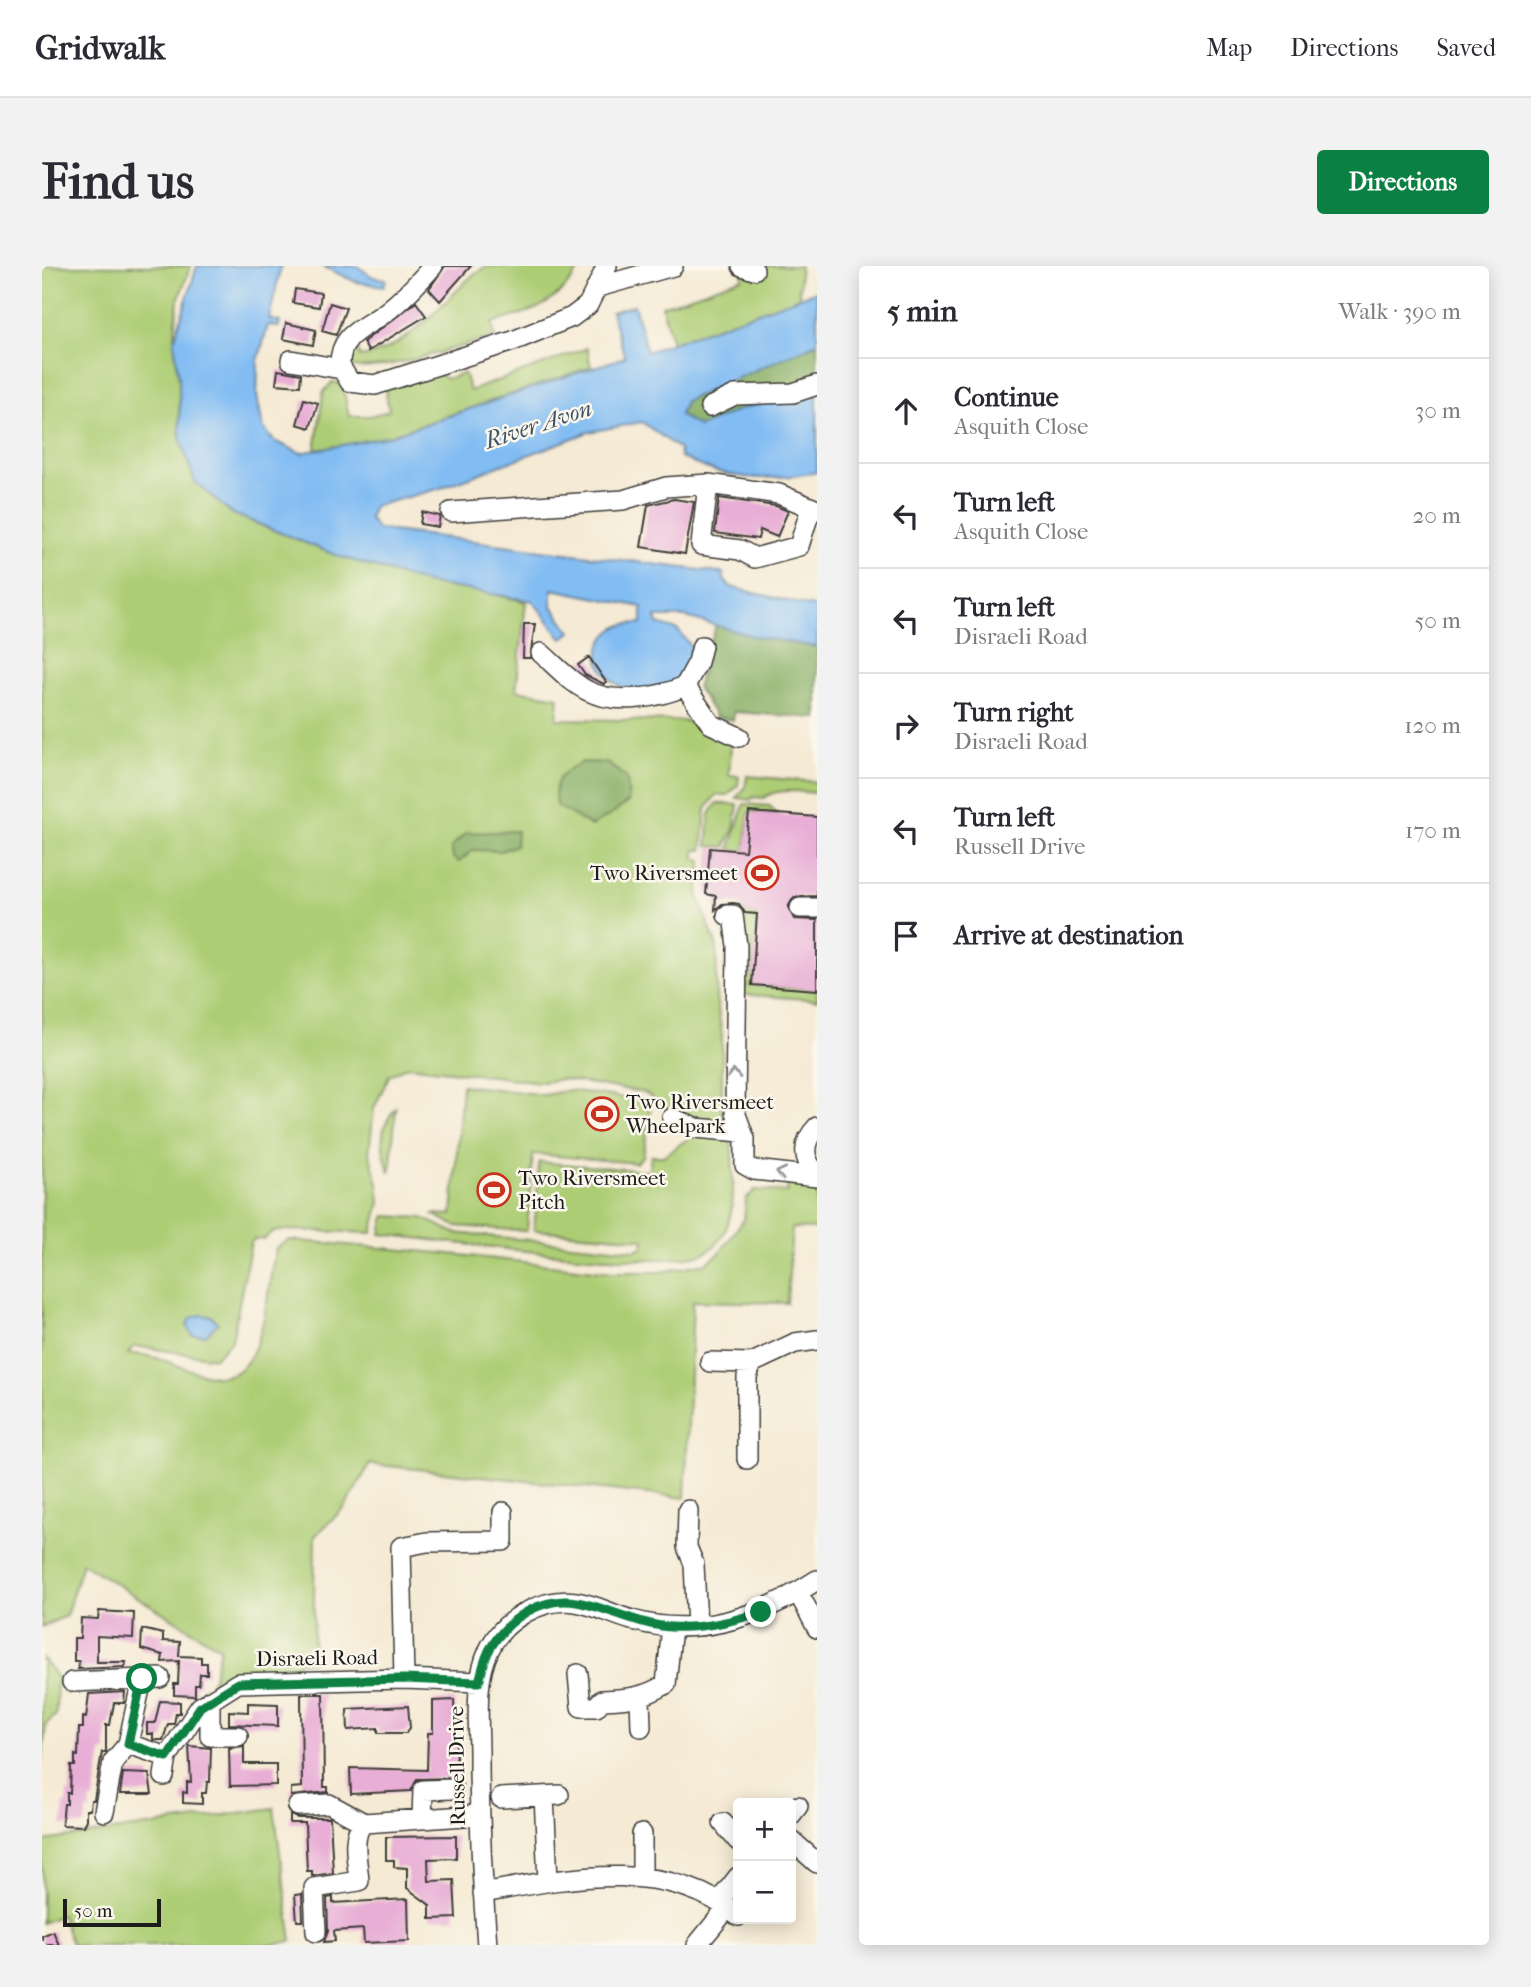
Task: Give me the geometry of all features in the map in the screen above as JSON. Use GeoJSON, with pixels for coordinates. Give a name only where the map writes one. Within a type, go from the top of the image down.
{"type":"FeatureCollection","features":[{"type":"Feature","properties":{"kind":"street"},"geometry":{"type":"LineString","coordinates":[[427,269],[384,314],[350,335],[340,354],[341,369],[351,382],[375,386],[513,341],[572,317],[588,305],[607,266]]}},
{"type":"Feature","properties":{"kind":"street"},"geometry":{"type":"LineString","coordinates":[[598,286],[673,266]]}},
{"type":"Feature","properties":{"kind":"street"},"geometry":{"type":"LineString","coordinates":[[291,360],[341,369]]}},
{"type":"Feature","properties":{"kind":"street"},"geometry":{"type":"LineString","coordinates":[[710,407],[735,395],[793,393],[817,385]]}},
{"type":"Feature","properties":{"kind":"street"},"geometry":{"type":"LineString","coordinates":[[708,484],[701,545],[740,550],[755,558],[799,546],[817,556]]}},
{"type":"Feature","properties":{"kind":"street"},"geometry":{"type":"LineString","coordinates":[[451,512],[623,500],[666,487],[708,484],[779,494],[814,509],[799,546]]}},
{"type":"Feature","properties":{"kind":"street"},"geometry":{"type":"LineString","coordinates":[[541,653],[587,691],[599,695],[653,697],[685,685],[698,662],[702,646]]}},
{"type":"Feature","properties":{"kind":"street"},"geometry":{"type":"LineString","coordinates":[[685,685],[711,724],[739,737]]}},
{"type":"Feature","properties":{"kind":"street"},"geometry":{"type":"LineString","coordinates":[[727,915],[733,915],[737,946],[734,1112],[742,1132],[745,1165],[754,1170],[817,1175]]}},
{"type":"Feature","properties":{"kind":"street"},"geometry":{"type":"LineString","coordinates":[[672,1118],[695,1128],[742,1132]]}},
{"type":"Feature","properties":{"kind":"street"},"geometry":{"type":"LineString","coordinates":[[817,1127],[807,1139],[805,1153],[817,1175]]}},
{"type":"Feature","properties":{"kind":"street"},"geometry":{"type":"LineString","coordinates":[[710,1362],[752,1363],[795,1343],[817,1340]]}},
{"type":"Feature","properties":{"kind":"street"},"geometry":{"type":"LineString","coordinates":[[747,1459],[747,1377],[752,1363]]}},
{"type":"Feature","properties":{"kind":"street"},"geometry":{"type":"LineString","coordinates":[[688,1510],[687,1548],[694,1564],[697,1626]]}},
{"type":"Feature","properties":{"kind":"street"},"geometry":{"type":"LineString","coordinates":[[404,1679],[401,1547],[427,1542],[503,1541],[503,1512]]}},
{"type":"Feature","properties":{"kind":"street","name":"Russell Drive"},"geometry":{"type":"LineString","coordinates":[[486,1945],[479,1815],[479,1682],[490,1648],[511,1624],[528,1610],[550,1602],[575,1602],[633,1620],[672,1627],[697,1626],[759,1613],[817,1580]]}},
{"type":"Feature","properties":{"kind":"street"},"geometry":{"type":"LineString","coordinates":[[798,1592],[817,1628]]}},
{"type":"Feature","properties":{"kind":"street"},"geometry":{"type":"LineString","coordinates":[[578,1674],[581,1707],[596,1707],[602,1700],[640,1698],[666,1684],[672,1627]]}},
{"type":"Feature","properties":{"kind":"street"},"geometry":{"type":"LineString","coordinates":[[72,1682],[151,1679],[128,1744],[113,1762],[104,1812]]}},
{"type":"Feature","properties":{"kind":"street","name":"Disraeli Road"},"geometry":{"type":"LineString","coordinates":[[128,1744],[166,1767],[200,1707],[238,1683],[404,1679],[479,1682]]}},
{"type":"Feature","properties":{"kind":"street"},"geometry":{"type":"LineString","coordinates":[[640,1698],[640,1727]]}},
{"type":"Feature","properties":{"kind":"street"},"geometry":{"type":"LineString","coordinates":[[211,1700],[210,1736],[238,1736]]}},
{"type":"Feature","properties":{"kind":"street"},"geometry":{"type":"LineString","coordinates":[[422,1818],[423,1790],[453,1789]]}},
{"type":"Feature","properties":{"kind":"street"},"geometry":{"type":"LineString","coordinates":[[501,1798],[549,1800],[548,1881]]}},
{"type":"Feature","properties":{"kind":"street"},"geometry":{"type":"LineString","coordinates":[[298,1806],[329,1804],[364,1823],[479,1815]]}},
{"type":"Feature","properties":{"kind":"street"},"geometry":{"type":"LineString","coordinates":[[316,1932],[314,1888],[359,1881],[356,1837],[359,1827],[364,1823]]}},
{"type":"Feature","properties":{"kind":"street"},"geometry":{"type":"LineString","coordinates":[[723,1824],[733,1835]]}},
{"type":"Feature","properties":{"kind":"street"},"geometry":{"type":"LineString","coordinates":[[642,1833],[642,1878]]}},
{"type":"Feature","properties":{"kind":"street"},"geometry":{"type":"LineString","coordinates":[[796,1844],[817,1863]]}},
{"type":"Feature","properties":{"kind":"street"},"geometry":{"type":"LineString","coordinates":[[483,1893],[548,1881],[601,1877],[642,1878],[696,1889],[733,1912]]}},
{"type":"Feature","properties":{"kind":"street"},"geometry":{"type":"LineString","coordinates":[[697,1945],[733,1915]]}},
{"type":"Feature","properties":{"kind":"green space"},"geometry":{"type":"Polygon","coordinates":[[[42,266],[191,266],[178,300],[174,341],[179,379],[180,437],[231,513],[338,556],[526,602],[516,690],[559,697],[557,719],[685,721],[731,745],[729,775],[739,776],[738,785],[728,795],[716,795],[706,809],[702,850],[695,850],[695,859],[702,860],[698,896],[717,947],[716,997],[722,1034],[722,1120],[674,1115],[646,1093],[563,1079],[541,1082],[407,1066],[389,1076],[374,1108],[369,1153],[378,1183],[380,1202],[372,1233],[286,1230],[272,1232],[264,1239],[255,1239],[251,1242],[232,1340],[215,1358],[135,1346],[128,1354],[151,1357],[205,1374],[233,1374],[246,1363],[255,1347],[262,1327],[276,1248],[289,1240],[612,1272],[661,1272],[706,1263],[719,1254],[744,1219],[746,1199],[755,1190],[787,1192],[787,1184],[817,1186],[817,1229],[792,1228],[787,1303],[693,1301],[685,1498],[370,1464],[345,1507],[315,1536],[313,1661],[297,1663],[296,1670],[243,1674],[211,1686],[220,1648],[82,1563],[66,1616],[42,1627],[42,266]]]}},
{"type":"Feature","properties":{"kind":"green space"},"geometry":{"type":"Polygon","coordinates":[[[487,266],[581,266],[563,290],[544,305],[492,323],[495,337],[383,366],[351,367],[347,359],[356,344],[360,357],[393,346],[422,324],[474,274],[487,266]]]}},
{"type":"Feature","properties":{"kind":"green space"},"geometry":{"type":"Polygon","coordinates":[[[740,266],[800,266],[799,298],[672,343],[662,306],[743,278],[740,266]]]}},
{"type":"Feature","properties":{"kind":"green space"},"geometry":{"type":"Polygon","coordinates":[[[817,343],[817,391],[743,408],[699,428],[680,415],[685,401],[817,343]]]}},
{"type":"Feature","properties":{"kind":"green space"},"geometry":{"type":"Polygon","coordinates":[[[587,348],[591,367],[389,436],[315,452],[323,393],[332,382],[342,383],[349,416],[369,416],[389,411],[385,387],[437,372],[446,379],[464,373],[470,391],[587,348]]]}},
{"type":"Feature","properties":{"kind":"green space"},"geometry":{"type":"Polygon","coordinates":[[[716,625],[817,647],[817,718],[734,712],[733,720],[716,717],[697,687],[716,625]]]}},
{"type":"Feature","properties":{"kind":"green space"},"geometry":{"type":"Polygon","coordinates":[[[583,762],[607,763],[627,778],[629,801],[591,826],[556,805],[555,789],[560,778],[569,769],[583,762]]]}},
{"type":"Feature","properties":{"kind":"green space"},"geometry":{"type":"Polygon","coordinates":[[[747,776],[817,782],[817,793],[782,791],[764,798],[753,797],[752,800],[736,798],[745,788],[747,776]]]}},
{"type":"Feature","properties":{"kind":"green space"},"geometry":{"type":"Polygon","coordinates":[[[717,803],[738,805],[734,829],[725,847],[707,846],[710,814],[717,803]]]}},
{"type":"Feature","properties":{"kind":"green space"},"geometry":{"type":"Polygon","coordinates":[[[744,804],[770,806],[777,814],[749,812],[745,851],[729,850],[744,804]]]}},
{"type":"Feature","properties":{"kind":"green space"},"geometry":{"type":"Polygon","coordinates":[[[517,831],[516,845],[501,851],[473,850],[459,862],[453,858],[451,847],[466,833],[517,831]]]}},
{"type":"Feature","properties":{"kind":"green space"},"geometry":{"type":"Polygon","coordinates":[[[735,912],[758,914],[752,985],[817,990],[817,1000],[738,994],[748,985],[743,981],[749,974],[745,970],[749,965],[744,958],[749,945],[735,912]]]}},
{"type":"Feature","properties":{"kind":"green space"},"geometry":{"type":"Polygon","coordinates":[[[462,1085],[545,1095],[569,1090],[645,1101],[644,1108],[651,1109],[643,1156],[636,1163],[533,1154],[527,1231],[456,1226],[432,1214],[452,1215],[462,1085]]]}},
{"type":"Feature","properties":{"kind":"green space"},"geometry":{"type":"Polygon","coordinates":[[[396,1108],[390,1173],[382,1139],[386,1124],[396,1108]]]}},
{"type":"Feature","properties":{"kind":"green space"},"geometry":{"type":"Polygon","coordinates":[[[695,1134],[731,1141],[733,1200],[730,1215],[719,1241],[708,1251],[686,1257],[603,1258],[381,1234],[385,1216],[423,1218],[455,1233],[635,1250],[643,1247],[644,1239],[534,1230],[539,1162],[649,1171],[651,1156],[663,1156],[695,1134]]]}},
{"type":"Feature","properties":{"kind":"green space"},"geometry":{"type":"Polygon","coordinates":[[[42,1658],[57,1677],[56,1715],[46,1724],[42,1764],[42,1658]]]}},
{"type":"Feature","properties":{"kind":"green space"},"geometry":{"type":"Polygon","coordinates":[[[274,1808],[292,1941],[270,1945],[72,1945],[61,1915],[42,1923],[42,1841],[274,1808]]]}},
{"type":"Feature","properties":{"kind":"water","name":"River Avon"},"geometry":{"type":"Polygon","coordinates":[[[197,266],[281,266],[269,319],[280,322],[279,327],[268,325],[258,361],[257,396],[263,427],[274,441],[301,453],[389,436],[625,357],[611,312],[634,305],[647,352],[817,291],[817,343],[685,401],[680,415],[699,427],[743,408],[817,391],[817,472],[763,478],[714,471],[680,457],[679,449],[642,422],[589,432],[438,489],[374,506],[369,518],[377,529],[723,573],[724,580],[731,587],[817,608],[817,647],[753,636],[686,617],[656,617],[658,624],[678,630],[691,646],[686,671],[673,686],[655,693],[636,692],[618,684],[604,672],[599,657],[604,639],[612,631],[626,624],[642,623],[642,607],[552,589],[552,606],[571,632],[562,639],[533,601],[426,583],[338,556],[231,513],[195,482],[180,437],[179,379],[174,341],[197,266]]]}},
{"type":"Feature","properties":{"kind":"water"},"geometry":{"type":"Polygon","coordinates":[[[322,266],[357,266],[373,277],[386,279],[384,286],[356,282],[322,266]]]}},
{"type":"Feature","properties":{"kind":"water"},"geometry":{"type":"Polygon","coordinates":[[[211,1316],[218,1323],[206,1335],[192,1335],[187,1325],[191,1318],[211,1316]]]}},
{"type":"Feature","properties":{"kind":"building"},"geometry":{"type":"Polygon","coordinates":[[[445,266],[471,266],[440,301],[429,289],[445,266]]]}},
{"type":"Feature","properties":{"kind":"building"},"geometry":{"type":"Polygon","coordinates":[[[295,289],[321,293],[319,307],[293,303],[295,289]]]}},
{"type":"Feature","properties":{"kind":"building"},"geometry":{"type":"Polygon","coordinates":[[[416,302],[426,316],[368,351],[363,342],[416,302]]]}},
{"type":"Feature","properties":{"kind":"building"},"geometry":{"type":"Polygon","coordinates":[[[330,303],[346,308],[336,335],[322,331],[330,303]]]}},
{"type":"Feature","properties":{"kind":"building"},"geometry":{"type":"Polygon","coordinates":[[[286,323],[316,330],[313,345],[283,339],[286,323]]]}},
{"type":"Feature","properties":{"kind":"building"},"geometry":{"type":"Polygon","coordinates":[[[278,370],[301,374],[300,386],[276,384],[278,370]]]}},
{"type":"Feature","properties":{"kind":"building"},"geometry":{"type":"Polygon","coordinates":[[[304,399],[318,403],[310,428],[297,424],[304,399]]]}},
{"type":"Feature","properties":{"kind":"building"},"geometry":{"type":"Polygon","coordinates":[[[719,498],[776,506],[788,511],[777,537],[760,530],[758,539],[715,533],[719,498]]]}},
{"type":"Feature","properties":{"kind":"building"},"geometry":{"type":"Polygon","coordinates":[[[674,499],[694,502],[685,554],[641,547],[648,505],[674,499]]]}},
{"type":"Feature","properties":{"kind":"building"},"geometry":{"type":"Polygon","coordinates":[[[422,512],[440,516],[438,527],[420,524],[422,512]]]}},
{"type":"Feature","properties":{"kind":"building"},"geometry":{"type":"Polygon","coordinates":[[[524,624],[535,624],[530,658],[523,658],[524,624]]]}},
{"type":"Feature","properties":{"kind":"building"},"geometry":{"type":"Polygon","coordinates":[[[589,657],[606,682],[604,684],[585,675],[578,665],[589,657]]]}},
{"type":"Feature","properties":{"kind":"building","name":"Two Riversmeet"},"geometry":{"type":"Polygon","coordinates":[[[749,812],[817,817],[817,896],[794,897],[788,907],[794,919],[817,920],[817,990],[752,985],[757,914],[745,913],[739,904],[733,903],[722,904],[715,910],[716,896],[706,894],[710,848],[745,851],[749,812]]]}},
{"type":"Feature","properties":{"kind":"building"},"geometry":{"type":"Polygon","coordinates":[[[99,1611],[134,1613],[133,1638],[97,1636],[97,1662],[126,1662],[125,1667],[78,1669],[79,1661],[74,1661],[74,1638],[80,1638],[81,1618],[98,1619],[99,1611]]]}},
{"type":"Feature","properties":{"kind":"building"},"geometry":{"type":"Polygon","coordinates":[[[142,1629],[163,1634],[163,1641],[180,1642],[179,1656],[201,1657],[201,1663],[207,1663],[207,1674],[200,1674],[199,1685],[195,1685],[195,1696],[174,1695],[174,1684],[178,1684],[179,1661],[162,1662],[163,1655],[141,1649],[142,1629]]]}},
{"type":"Feature","properties":{"kind":"building"},"geometry":{"type":"Polygon","coordinates":[[[125,1692],[124,1703],[114,1703],[110,1725],[106,1725],[106,1752],[102,1752],[94,1800],[91,1800],[90,1810],[86,1810],[86,1820],[83,1826],[62,1825],[64,1804],[67,1804],[67,1793],[70,1793],[71,1766],[75,1766],[75,1755],[78,1756],[79,1728],[83,1728],[83,1717],[86,1718],[89,1694],[125,1692]]]}},
{"type":"Feature","properties":{"kind":"building"},"geometry":{"type":"Polygon","coordinates":[[[301,1694],[323,1694],[324,1787],[328,1787],[328,1792],[291,1796],[291,1788],[302,1787],[301,1694]]]}},
{"type":"Feature","properties":{"kind":"building"},"geometry":{"type":"Polygon","coordinates":[[[454,1700],[457,1778],[417,1779],[411,1791],[351,1794],[350,1768],[427,1770],[428,1733],[433,1733],[433,1701],[454,1700]]]}},
{"type":"Feature","properties":{"kind":"building"},"geometry":{"type":"Polygon","coordinates":[[[160,1701],[180,1702],[180,1713],[176,1713],[174,1724],[168,1724],[163,1740],[153,1740],[153,1734],[147,1734],[147,1723],[155,1723],[160,1701]]]}},
{"type":"Feature","properties":{"kind":"building"},"geometry":{"type":"Polygon","coordinates":[[[248,1703],[278,1704],[278,1726],[229,1724],[229,1711],[248,1712],[248,1703]]]}},
{"type":"Feature","properties":{"kind":"building"},"geometry":{"type":"Polygon","coordinates":[[[408,1706],[410,1728],[406,1733],[378,1733],[378,1728],[348,1730],[347,1709],[408,1706]]]}},
{"type":"Feature","properties":{"kind":"building"},"geometry":{"type":"Polygon","coordinates":[[[189,1746],[211,1748],[210,1782],[207,1782],[206,1793],[202,1793],[202,1804],[183,1803],[183,1792],[187,1793],[187,1782],[191,1782],[189,1746]]]}},
{"type":"Feature","properties":{"kind":"building"},"geometry":{"type":"Polygon","coordinates":[[[244,1746],[244,1764],[276,1764],[276,1785],[230,1786],[229,1748],[244,1746]]]}},
{"type":"Feature","properties":{"kind":"building"},"geometry":{"type":"Polygon","coordinates":[[[123,1773],[149,1774],[152,1794],[120,1794],[123,1773]]]}},
{"type":"Feature","properties":{"kind":"building"},"geometry":{"type":"Polygon","coordinates":[[[290,1815],[298,1818],[330,1818],[333,1873],[312,1876],[312,1871],[307,1871],[305,1823],[290,1823],[290,1815]]]}},
{"type":"Feature","properties":{"kind":"building"},"geometry":{"type":"Polygon","coordinates":[[[456,1836],[456,1858],[428,1859],[429,1881],[454,1880],[456,1918],[430,1919],[430,1905],[407,1888],[407,1868],[394,1867],[394,1860],[386,1860],[386,1837],[456,1836]]]}},
{"type":"Feature","properties":{"kind":"building"},"geometry":{"type":"Polygon","coordinates":[[[302,1894],[303,1921],[297,1921],[295,1895],[302,1894]]]}},
{"type":"Feature","properties":{"kind":"building"},"geometry":{"type":"Polygon","coordinates":[[[333,1897],[333,1903],[408,1899],[409,1941],[364,1943],[363,1929],[334,1931],[335,1941],[324,1942],[328,1931],[327,1898],[333,1897]]]}},
{"type":"Feature","properties":{"kind":"building"},"geometry":{"type":"Polygon","coordinates":[[[53,1931],[59,1945],[42,1945],[42,1936],[53,1931]]]}},
{"type":"Feature","properties":{"kind":"place","name":"Two Riversmeet"},"geometry":{"type":"Point","coordinates":[762,873]}},
{"type":"Feature","properties":{"kind":"place","name":"Two Riversmeet Wheelpark"},"geometry":{"type":"Point","coordinates":[602,1114]}},
{"type":"Feature","properties":{"kind":"place","name":"Two Riversmeet Pitch"},"geometry":{"type":"Point","coordinates":[494,1190]}},
{"type":"Feature","properties":{"kind":"route"},"geometry":{"type":"LineString","coordinates":[[142,1679],[128,1744],[167,1757],[200,1707],[238,1683],[404,1679],[479,1682],[490,1648],[511,1624],[528,1610],[550,1602],[575,1602],[633,1620],[672,1627],[727,1622],[761,1612]]}}]}
